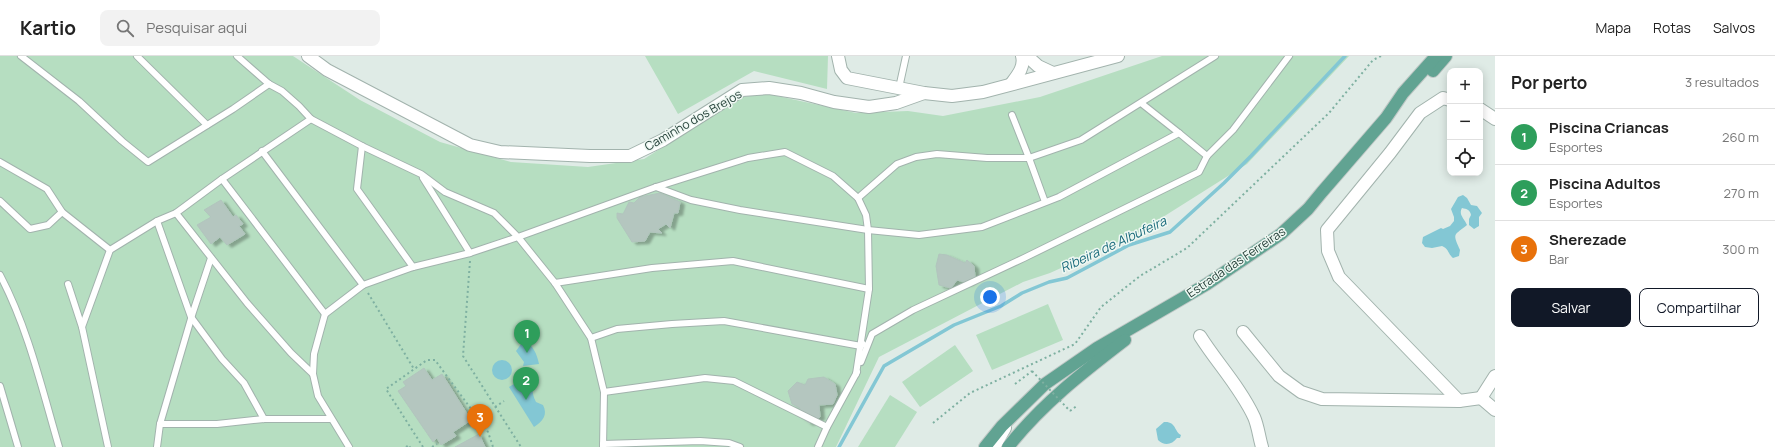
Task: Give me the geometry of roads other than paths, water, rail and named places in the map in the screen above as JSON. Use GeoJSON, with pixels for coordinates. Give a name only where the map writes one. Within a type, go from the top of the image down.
{"type":"FeatureCollection","features":[{"type":"Feature","properties":{"kind":"main road"},"geometry":{"type":"LineString","coordinates":[[1386,118],[1404,93],[1436,56]]}},
{"type":"Feature","properties":{"kind":"main road"},"geometry":{"type":"LineString","coordinates":[[1386,118],[1411,96],[1446,56]]}},
{"type":"Feature","properties":{"kind":"main road","name":"Estrada das Ferreiras"},"geometry":{"type":"LineString","coordinates":[[985,447],[1012,415],[1045,384],[1097,348],[1207,284],[1281,234],[1308,209],[1386,118]]}},
{"type":"Feature","properties":{"kind":"main road","name":"Estrada das Ferreiras"},"geometry":{"type":"LineString","coordinates":[[1008,447],[1026,425],[1074,378],[1162,311]]}},
{"type":"Feature","properties":{"kind":"street","name":"Caminho dos Brejos"},"geometry":{"type":"LineString","coordinates":[[308,56],[327,70],[470,145],[500,152],[590,156],[630,156],[663,140],[742,90],[769,88],[801,93],[834,102],[869,107],[896,103],[924,93],[952,96],[983,92],[1115,57]]}},
{"type":"Feature","properties":{"kind":"street"},"geometry":{"type":"LineString","coordinates":[[838,56],[841,70],[848,78],[924,93]]}},
{"type":"Feature","properties":{"kind":"street"},"geometry":{"type":"LineString","coordinates":[[1011,84],[1020,70],[1023,60],[1022,56]]}},
{"type":"Feature","properties":{"kind":"street"},"geometry":{"type":"LineString","coordinates":[[1027,56],[1038,66],[1053,73]]}},
{"type":"Feature","properties":{"kind":"street"},"geometry":{"type":"LineString","coordinates":[[1447,99],[1443,98],[1420,113],[1390,153],[1327,230],[1328,251],[1339,277],[1459,401]]}},
{"type":"Feature","properties":{"kind":"street"},"geometry":{"type":"LineString","coordinates":[[1483,111],[1495,119]]}},
{"type":"Feature","properties":{"kind":"street"},"geometry":{"type":"LineString","coordinates":[[1243,332],[1279,376],[1301,392],[1315,397],[1322,399],[1459,401],[1481,398],[1495,410]]}},
{"type":"Feature","properties":{"kind":"street"},"geometry":{"type":"LineString","coordinates":[[1200,336],[1212,355],[1234,382],[1254,417],[1262,447]]}},
{"type":"Feature","properties":{"kind":"street"},"geometry":{"type":"LineString","coordinates":[[1481,398],[1495,376]]}},
{"type":"Feature","properties":{"kind":"street"},"geometry":{"type":"LineString","coordinates":[[994,447],[1012,415]]}},
{"type":"Feature","properties":{"kind":"lane"},"geometry":{"type":"LineString","coordinates":[[21,56],[79,101],[122,141],[148,162],[269,84]]}},
{"type":"Feature","properties":{"kind":"lane"},"geometry":{"type":"LineString","coordinates":[[137,56],[207,125]]}},
{"type":"Feature","properties":{"kind":"lane"},"geometry":{"type":"LineString","coordinates":[[237,56],[269,84],[282,91],[311,119],[420,174],[445,192],[494,213],[518,238],[555,283],[591,338],[604,392],[603,445],[700,441],[729,443],[740,447]]}},
{"type":"Feature","properties":{"kind":"lane"},"geometry":{"type":"LineString","coordinates":[[899,88],[906,56]]}},
{"type":"Feature","properties":{"kind":"lane"},"geometry":{"type":"LineString","coordinates":[[858,198],[897,164],[916,157],[937,154],[987,158],[1029,158],[1081,140],[1215,56]]}},
{"type":"Feature","properties":{"kind":"lane"},"geometry":{"type":"LineString","coordinates":[[861,346],[872,334],[913,310],[1024,258],[1199,172],[1207,156],[1233,130],[1289,56]]}},
{"type":"Feature","properties":{"kind":"lane"},"geometry":{"type":"LineString","coordinates":[[1141,103],[1207,156]]}},
{"type":"Feature","properties":{"kind":"lane"},"geometry":{"type":"LineString","coordinates":[[1012,115],[1045,202]]}},
{"type":"Feature","properties":{"kind":"lane"},"geometry":{"type":"LineString","coordinates":[[82,327],[110,250],[157,221],[176,213],[262,151],[311,119]]}},
{"type":"Feature","properties":{"kind":"lane"},"geometry":{"type":"LineString","coordinates":[[656,188],[691,200],[740,210],[868,230],[919,235],[982,227],[1059,197],[1179,132]]}},
{"type":"Feature","properties":{"kind":"lane"},"geometry":{"type":"LineString","coordinates":[[362,146],[357,189],[413,267]]}},
{"type":"Feature","properties":{"kind":"lane"},"geometry":{"type":"LineString","coordinates":[[262,151],[363,284]]}},
{"type":"Feature","properties":{"kind":"lane"},"geometry":{"type":"LineString","coordinates":[[349,447],[318,396],[313,374],[314,354],[318,334],[325,314],[363,284],[413,267],[470,253],[518,238],[656,188],[748,158],[785,152],[833,176],[858,198],[866,215],[868,230],[869,289],[856,374]]}},
{"type":"Feature","properties":{"kind":"lane"},"geometry":{"type":"LineString","coordinates":[[0,162],[47,188],[62,212],[110,250]]}},
{"type":"Feature","properties":{"kind":"lane"},"geometry":{"type":"LineString","coordinates":[[420,174],[470,253]]}},
{"type":"Feature","properties":{"kind":"lane"},"geometry":{"type":"LineString","coordinates":[[222,179],[325,314]]}},
{"type":"Feature","properties":{"kind":"lane"},"geometry":{"type":"LineString","coordinates":[[0,201],[30,228],[48,225],[62,212]]}},
{"type":"Feature","properties":{"kind":"lane"},"geometry":{"type":"LineString","coordinates":[[176,213],[252,309],[291,354],[313,374]]}},
{"type":"Feature","properties":{"kind":"lane"},"geometry":{"type":"LineString","coordinates":[[157,221],[191,317],[222,359],[244,383],[264,419]]}},
{"type":"Feature","properties":{"kind":"lane"},"geometry":{"type":"LineString","coordinates":[[157,447],[160,424],[191,317],[211,258]]}},
{"type":"Feature","properties":{"kind":"lane"},"geometry":{"type":"LineString","coordinates":[[555,283],[652,268],[732,262],[869,289]]}},
{"type":"Feature","properties":{"kind":"lane"},"geometry":{"type":"LineString","coordinates":[[0,275],[9,292],[29,345],[59,447]]}},
{"type":"Feature","properties":{"kind":"lane"},"geometry":{"type":"LineString","coordinates":[[68,284],[82,327],[108,447]]}},
{"type":"Feature","properties":{"kind":"lane"},"geometry":{"type":"LineString","coordinates":[[591,338],[617,329],[724,321],[861,346]]}},
{"type":"Feature","properties":{"kind":"lane"},"geometry":{"type":"LineString","coordinates":[[818,447],[827,427],[856,374],[872,334]]}},
{"type":"Feature","properties":{"kind":"lane"},"geometry":{"type":"LineString","coordinates":[[604,392],[705,378],[734,381],[827,427]]}},
{"type":"Feature","properties":{"kind":"lane"},"geometry":{"type":"LineString","coordinates":[[0,386],[18,447]]}},
{"type":"Feature","properties":{"kind":"lane"},"geometry":{"type":"LineString","coordinates":[[160,424],[217,424],[264,419],[331,419]]}},
{"type":"Feature","properties":{"kind":"water"},"geometry":{"type":"Polygon","coordinates":[[[1463,195],[1467,198],[1471,205],[1477,206],[1482,213],[1479,217],[1479,226],[1474,229],[1469,225],[1471,215],[1470,212],[1467,209],[1462,208],[1461,215],[1467,225],[1457,233],[1455,237],[1460,250],[1459,256],[1453,258],[1442,246],[1432,248],[1425,247],[1422,243],[1423,237],[1441,228],[1443,229],[1450,226],[1454,221],[1451,209],[1458,197],[1463,195]]]}},
{"type":"Feature","properties":{"kind":"water"},"geometry":{"type":"Polygon","coordinates":[[[524,340],[530,344],[534,350],[539,364],[523,366],[524,362],[516,351],[524,340]]]}},
{"type":"Feature","properties":{"kind":"water"},"geometry":{"type":"Polygon","coordinates":[[[502,360],[509,363],[512,370],[509,377],[502,380],[495,377],[492,370],[495,363],[502,360]]]}},
{"type":"Feature","properties":{"kind":"water"},"geometry":{"type":"Polygon","coordinates":[[[523,374],[537,377],[533,387],[533,395],[536,402],[543,405],[545,412],[544,418],[534,427],[509,387],[522,379],[523,374]]]}},
{"type":"Feature","properties":{"kind":"water"},"geometry":{"type":"Polygon","coordinates":[[[1164,422],[1171,423],[1173,425],[1181,435],[1180,438],[1177,438],[1168,444],[1158,440],[1156,429],[1164,422]]]}},
{"type":"Feature","properties":{"kind":"waterway","name":"Ribeira de Albufeira"},"geometry":{"type":"LineString","coordinates":[[839,447],[884,366],[954,325],[1001,306],[1022,293],[1049,282],[1067,278],[1129,245],[1170,232],[1224,183],[1251,156],[1345,56]]}},
{"type":"Feature","properties":{"kind":"place","name":"Piscina Criancas"},"geometry":{"type":"Point","coordinates":[527,353]}},
{"type":"Feature","properties":{"kind":"place","name":"Piscina Adultos"},"geometry":{"type":"Point","coordinates":[526,400]}},
{"type":"Feature","properties":{"kind":"place","name":"Sherezade"},"geometry":{"type":"Point","coordinates":[480,437]}}]}
